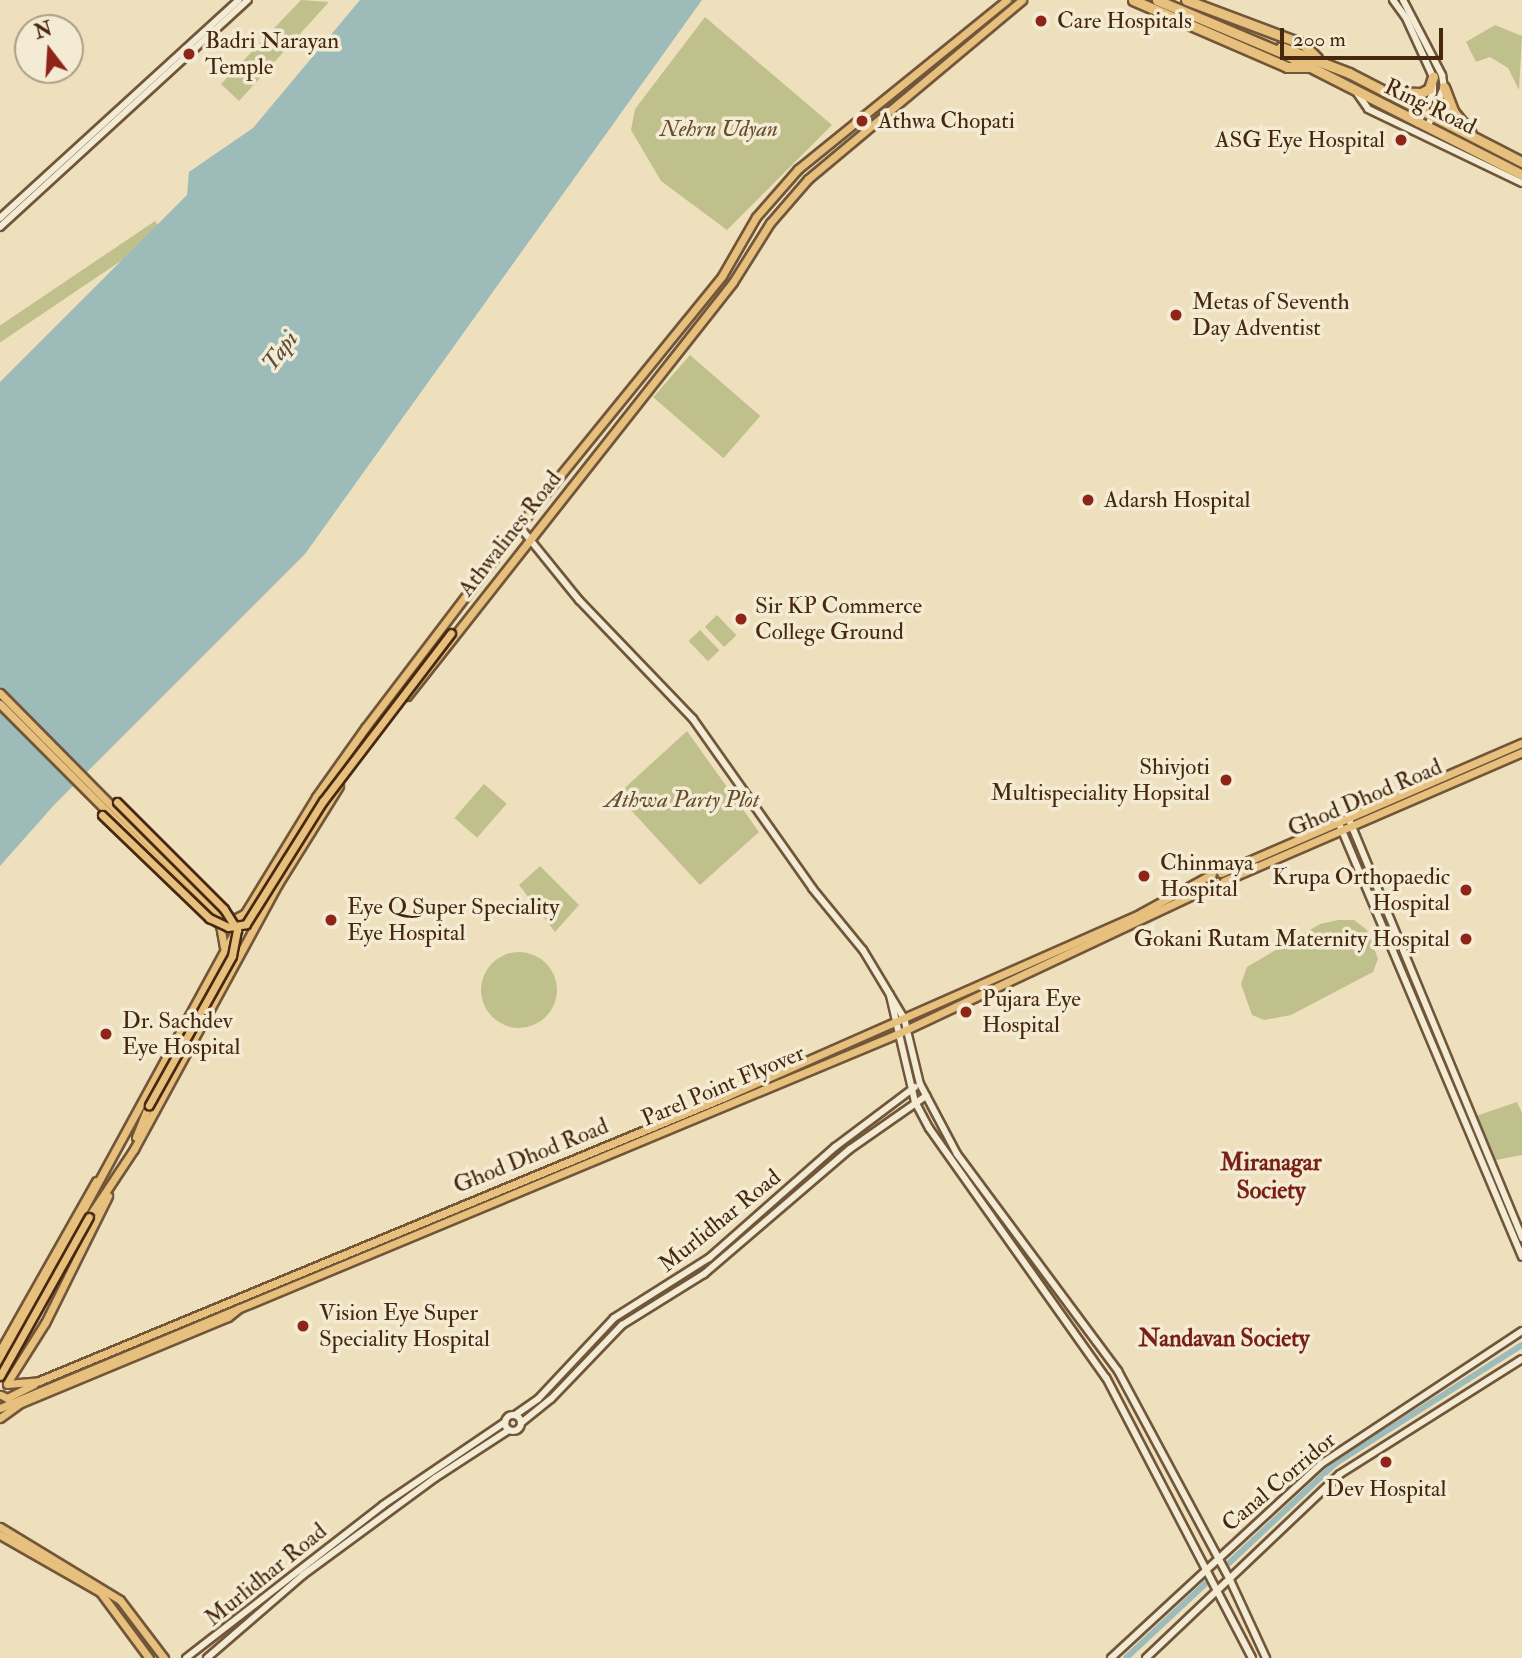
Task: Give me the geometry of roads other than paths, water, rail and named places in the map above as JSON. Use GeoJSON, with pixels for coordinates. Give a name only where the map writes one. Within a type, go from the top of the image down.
{"type":"FeatureCollection","features":[{"type":"Feature","properties":{"kind":"highway"},"geometry":{"type":"LineString","coordinates":[[1133,0],[1287,67],[1309,67]]}},
{"type":"Feature","properties":{"kind":"highway"},"geometry":{"type":"LineString","coordinates":[[1157,0],[1286,52]]}},
{"type":"Feature","properties":{"kind":"highway"},"geometry":{"type":"LineString","coordinates":[[1165,0],[1286,52]]}},
{"type":"Feature","properties":{"kind":"highway"},"geometry":{"type":"LineString","coordinates":[[1186,0],[1303,44],[1319,60]]}},
{"type":"Feature","properties":{"kind":"highway","name":"Ring Road"},"geometry":{"type":"LineString","coordinates":[[1286,52],[1357,93],[1522,175]]}},
{"type":"Feature","properties":{"kind":"highway","name":"Ring Road"},"geometry":{"type":"LineString","coordinates":[[1286,52],[1319,60],[1522,162]]}},
{"type":"Feature","properties":{"kind":"highway"},"geometry":{"type":"LineString","coordinates":[[1384,91],[1421,93],[1429,89],[1433,77]]}},
{"type":"Feature","properties":{"kind":"highway"},"geometry":{"type":"LineString","coordinates":[[1444,87],[1453,111],[1472,135]]}},
{"type":"Feature","properties":{"kind":"main road","name":"Athwalines Road"},"geometry":{"type":"LineString","coordinates":[[106,1171],[245,913],[365,728],[526,517],[722,276],[756,217],[798,169],[1007,0]]}},
{"type":"Feature","properties":{"kind":"main road","name":"Athwalines Road"},"geometry":{"type":"LineString","coordinates":[[122,1167],[326,803],[468,616],[808,179],[1022,0]]}},
{"type":"Feature","properties":{"kind":"main road"},"geometry":{"type":"LineString","coordinates":[[526,517],[537,530]]}},
{"type":"Feature","properties":{"kind":"main road"},"geometry":{"type":"LineString","coordinates":[[96,795],[102,815],[209,918],[228,927],[246,923],[323,801],[451,634],[468,616]]}},
{"type":"Feature","properties":{"kind":"main road"},"geometry":{"type":"LineString","coordinates":[[0,694],[220,925],[225,940],[219,960]]}},
{"type":"Feature","properties":{"kind":"main road"},"geometry":{"type":"LineString","coordinates":[[0,704],[218,913],[232,920],[245,913]]}},
{"type":"Feature","properties":{"kind":"main road"},"geometry":{"type":"LineString","coordinates":[[1222,877],[1338,821],[1349,821],[1522,743]]}},
{"type":"Feature","properties":{"kind":"main road","name":"Ghod Dhod Road"},"geometry":{"type":"LineString","coordinates":[[1214,886],[1222,877],[1341,829],[1349,821],[1522,752]]}},
{"type":"Feature","properties":{"kind":"main road"},"geometry":{"type":"LineString","coordinates":[[96,795],[117,802],[224,909],[237,930],[232,956],[149,1105],[133,1151]]}},
{"type":"Feature","properties":{"kind":"main road"},"geometry":{"type":"LineString","coordinates":[[277,861],[288,867]]}},
{"type":"Feature","properties":{"kind":"main road"},"geometry":{"type":"LineString","coordinates":[[1212,874],[1214,886]]}},
{"type":"Feature","properties":{"kind":"main road","name":"Ghod Dhod Road"},"geometry":{"type":"LineString","coordinates":[[7,1384],[35,1383],[895,1022],[1141,913],[1212,874],[1222,877]]}},
{"type":"Feature","properties":{"kind":"main road","name":"Parel Point Flyover"},"geometry":{"type":"LineString","coordinates":[[236,1308],[901,1032],[1214,886]]}},
{"type":"Feature","properties":{"kind":"main road"},"geometry":{"type":"LineString","coordinates":[[35,1383],[7,1398],[0,1395],[45,1323],[122,1167]]}},
{"type":"Feature","properties":{"kind":"main road"},"geometry":{"type":"LineString","coordinates":[[0,1362],[86,1215],[122,1167]]}},
{"type":"Feature","properties":{"kind":"main road"},"geometry":{"type":"LineString","coordinates":[[7,1384],[0,1375],[86,1215],[106,1171]]}},
{"type":"Feature","properties":{"kind":"main road"},"geometry":{"type":"LineString","coordinates":[[0,1350],[81,1202],[106,1171]]}},
{"type":"Feature","properties":{"kind":"main road"},"geometry":{"type":"LineString","coordinates":[[0,1408],[236,1308]]}},
{"type":"Feature","properties":{"kind":"main road"},"geometry":{"type":"LineString","coordinates":[[0,1418],[21,1403],[228,1317],[236,1308]]}},
{"type":"Feature","properties":{"kind":"main road"},"geometry":{"type":"LineString","coordinates":[[0,1527],[120,1600],[164,1658]]}},
{"type":"Feature","properties":{"kind":"main road"},"geometry":{"type":"LineString","coordinates":[[0,1535],[100,1592],[149,1658]]}},
{"type":"Feature","properties":{"kind":"street"},"geometry":{"type":"LineString","coordinates":[[0,218],[239,0]]}},
{"type":"Feature","properties":{"kind":"street"},"geometry":{"type":"LineString","coordinates":[[0,227],[248,0]]}},
{"type":"Feature","properties":{"kind":"street"},"geometry":{"type":"LineString","coordinates":[[1392,0],[1406,18],[1433,77],[1433,93],[1428,114]]}},
{"type":"Feature","properties":{"kind":"street"},"geometry":{"type":"LineString","coordinates":[[1403,0],[1414,13],[1444,87],[1422,126]]}},
{"type":"Feature","properties":{"kind":"street"},"geometry":{"type":"LineString","coordinates":[[1357,93],[1368,109],[1522,183]]}},
{"type":"Feature","properties":{"kind":"street"},"geometry":{"type":"LineString","coordinates":[[519,526],[579,600],[693,719],[813,888],[863,950],[904,1018],[901,1032],[915,1102],[947,1159],[1106,1378],[1252,1658]]}},
{"type":"Feature","properties":{"kind":"street"},"geometry":{"type":"LineString","coordinates":[[1338,821],[1522,1257]]}},
{"type":"Feature","properties":{"kind":"street"},"geometry":{"type":"LineString","coordinates":[[1349,821],[1522,1238]]}},
{"type":"Feature","properties":{"kind":"street"},"geometry":{"type":"LineString","coordinates":[[890,995],[895,1022],[926,1096],[988,1201],[1118,1371],[1230,1580],[1266,1658]]}},
{"type":"Feature","properties":{"kind":"street","name":"Murlidhar Road"},"geometry":{"type":"LineString","coordinates":[[186,1658],[383,1505],[538,1399],[614,1318],[702,1264],[835,1147],[920,1084]]}},
{"type":"Feature","properties":{"kind":"street","name":"Murlidhar Road"},"geometry":{"type":"LineString","coordinates":[[207,1658],[303,1575],[435,1478],[509,1430],[517,1430],[521,1423],[551,1399],[622,1325],[704,1275],[839,1158],[926,1096]]}},
{"type":"Feature","properties":{"kind":"street","name":"Canal Corridor"},"geometry":{"type":"LineString","coordinates":[[1111,1658],[1321,1464],[1522,1331]]}},
{"type":"Feature","properties":{"kind":"street"},"geometry":{"type":"LineString","coordinates":[[1146,1658],[1350,1467],[1522,1359]]}},
{"type":"Feature","properties":{"kind":"street"},"geometry":{"type":"LineString","coordinates":[[515,1415],[521,1423]]}},
{"type":"Feature","properties":{"kind":"street"},"geometry":{"type":"LineString","coordinates":[[505,1422],[509,1430]]}},
{"type":"Feature","properties":{"kind":"water","name":"Tapi"},"geometry":{"type":"Polygon","coordinates":[[[360,0],[702,0],[305,554],[55,804],[0,866],[0,382],[187,195],[189,172],[253,128],[360,0]]]}},
{"type":"Feature","properties":{"kind":"waterway"},"geometry":{"type":"LineString","coordinates":[[1229,1563],[1336,1463],[1522,1345]]}},
{"type":"Feature","properties":{"kind":"waterway"},"geometry":{"type":"LineString","coordinates":[[1126,1658],[1205,1584]]}},
{"type":"Feature","properties":{"kind":"place","name":"Care Hospitals"},"geometry":{"type":"Point","coordinates":[1041,21]}},
{"type":"Feature","properties":{"kind":"place","name":"Badri Narayan Temple"},"geometry":{"type":"Point","coordinates":[189,54]}},
{"type":"Feature","properties":{"kind":"place","name":"Athwa Chopati"},"geometry":{"type":"Point","coordinates":[862,121]}},
{"type":"Feature","properties":{"kind":"place","name":"ASG Eye Hospital"},"geometry":{"type":"Point","coordinates":[1401,140]}},
{"type":"Feature","properties":{"kind":"place","name":"Metas of Seventh Day Adventist"},"geometry":{"type":"Point","coordinates":[1176,315]}},
{"type":"Feature","properties":{"kind":"place","name":"Adarsh Hospital"},"geometry":{"type":"Point","coordinates":[1088,500]}},
{"type":"Feature","properties":{"kind":"place","name":"Sir KP Commerce College Ground"},"geometry":{"type":"Point","coordinates":[741,619]}},
{"type":"Feature","properties":{"kind":"place","name":"Shivjoti Multispeciality Hopsital"},"geometry":{"type":"Point","coordinates":[1226,780]}},
{"type":"Feature","properties":{"kind":"place","name":"Chinmaya Hospital"},"geometry":{"type":"Point","coordinates":[1144,876]}},
{"type":"Feature","properties":{"kind":"place","name":"Krupa Orthopaedic Hospital"},"geometry":{"type":"Point","coordinates":[1466,890]}},
{"type":"Feature","properties":{"kind":"place","name":"Eye Q Super Speciality Eye Hospital"},"geometry":{"type":"Point","coordinates":[331,920]}},
{"type":"Feature","properties":{"kind":"place","name":"Gokani Rutam Maternity Hospital"},"geometry":{"type":"Point","coordinates":[1466,939]}},
{"type":"Feature","properties":{"kind":"place","name":"Pujara Eye Hospital"},"geometry":{"type":"Point","coordinates":[966,1012]}},
{"type":"Feature","properties":{"kind":"place","name":"Dr. Sachdev Eye Hospital"},"geometry":{"type":"Point","coordinates":[106,1034]}},
{"type":"Feature","properties":{"kind":"place","name":"Vision Eye Super Speciality Hospital"},"geometry":{"type":"Point","coordinates":[303,1326]}},
{"type":"Feature","properties":{"kind":"place","name":"Dev Hospital"},"geometry":{"type":"Point","coordinates":[1386,1462]}},
{"type":"Feature","properties":{"kind":"district","name":"Miranagar Society"},"geometry":{"type":"Point","coordinates":[1271,1177]}},
{"type":"Feature","properties":{"kind":"district","name":"Nandavan Society"},"geometry":{"type":"Point","coordinates":[1224,1339]}},
{"type":"Feature","properties":{"kind":"park label","name":"Nehru Udyan"},"geometry":{"type":"Point","coordinates":[719,129]}},
{"type":"Feature","properties":{"kind":"park label","name":"Athwa Party Plot"},"geometry":{"type":"Point","coordinates":[682,800]}}]}
